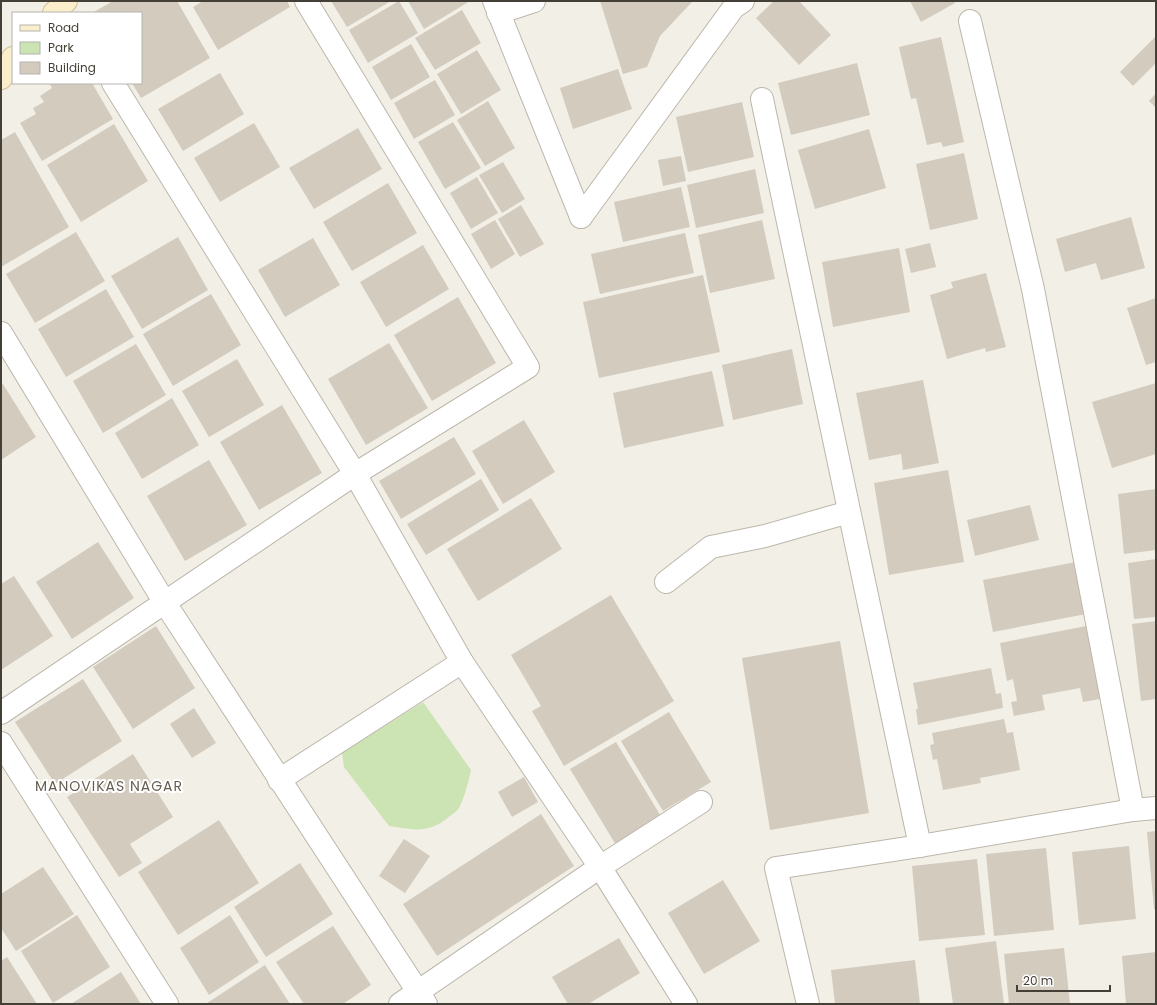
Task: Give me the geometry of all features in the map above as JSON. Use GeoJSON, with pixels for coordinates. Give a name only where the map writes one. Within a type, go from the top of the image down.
{"type":"FeatureCollection","features":[{"type":"Feature","properties":{"kind":"main road"},"geometry":{"type":"LineString","coordinates":[[1,78],[12,60]]}},
{"type":"Feature","properties":{"kind":"street"},"geometry":{"type":"LineString","coordinates":[[1,713],[355,474],[528,367],[306,1]]}},
{"type":"Feature","properties":{"kind":"street"},"geometry":{"type":"LineString","coordinates":[[534,1],[496,7],[582,217],[734,7],[743,1]]}},
{"type":"Feature","properties":{"kind":"street"},"geometry":{"type":"LineString","coordinates":[[970,21],[1033,289],[1133,810]]}},
{"type":"Feature","properties":{"kind":"street"},"geometry":{"type":"LineString","coordinates":[[114,84],[355,474],[462,662],[600,867],[686,1004]]}},
{"type":"Feature","properties":{"kind":"street"},"geometry":{"type":"LineString","coordinates":[[762,99],[920,846]]}},
{"type":"Feature","properties":{"kind":"street"},"geometry":{"type":"LineString","coordinates":[[1,333],[165,603],[279,780],[415,1000],[600,867],[701,802]]}},
{"type":"Feature","properties":{"kind":"street"},"geometry":{"type":"LineString","coordinates":[[666,582],[711,547],[764,536],[849,512]]}},
{"type":"Feature","properties":{"kind":"street"},"geometry":{"type":"LineString","coordinates":[[279,780],[462,662]]}},
{"type":"Feature","properties":{"kind":"street"},"geometry":{"type":"LineString","coordinates":[[1,743],[167,1004]]}},
{"type":"Feature","properties":{"kind":"street"},"geometry":{"type":"LineString","coordinates":[[808,1004],[776,868],[920,846],[1133,810],[1156,808]]}},
{"type":"Feature","properties":{"kind":"green space"},"geometry":{"type":"Polygon","coordinates":[[[423,702],[471,770],[467,785],[458,809],[435,826],[421,829],[406,829],[389,826],[344,767],[342,753],[423,702]]]}},
{"type":"Feature","properties":{"kind":"building"},"geometry":{"type":"Polygon","coordinates":[[[113,1],[177,1],[210,58],[141,98],[133,84],[142,84],[142,12],[94,12],[113,1]]]}},
{"type":"Feature","properties":{"kind":"building"},"geometry":{"type":"Polygon","coordinates":[[[203,1],[287,1],[290,7],[218,50],[193,7],[203,1]]]}},
{"type":"Feature","properties":{"kind":"building"},"geometry":{"type":"Polygon","coordinates":[[[331,1],[391,1],[347,27],[331,1]]]}},
{"type":"Feature","properties":{"kind":"building"},"geometry":{"type":"Polygon","coordinates":[[[399,1],[418,33],[368,63],[349,30],[399,1]]]}},
{"type":"Feature","properties":{"kind":"building"},"geometry":{"type":"Polygon","coordinates":[[[408,1],[470,1],[424,29],[408,1]]]}},
{"type":"Feature","properties":{"kind":"building"},"geometry":{"type":"Polygon","coordinates":[[[600,1],[692,2],[660,36],[647,67],[623,74],[600,1]]]}},
{"type":"Feature","properties":{"kind":"building"},"geometry":{"type":"Polygon","coordinates":[[[774,1],[799,1],[831,35],[799,65],[756,18],[774,1]]]}},
{"type":"Feature","properties":{"kind":"building"},"geometry":{"type":"Polygon","coordinates":[[[910,1],[954,1],[955,3],[921,22],[910,1]]]}},
{"type":"Feature","properties":{"kind":"building"},"geometry":{"type":"Polygon","coordinates":[[[462,10],[481,43],[435,70],[415,38],[462,10]]]}},
{"type":"Feature","properties":{"kind":"building"},"geometry":{"type":"Polygon","coordinates":[[[1156,36],[1156,63],[1133,86],[1120,72],[1156,36]]]}},
{"type":"Feature","properties":{"kind":"building"},"geometry":{"type":"Polygon","coordinates":[[[941,37],[964,142],[943,147],[941,142],[927,145],[916,98],[911,99],[899,47],[941,37]]]}},
{"type":"Feature","properties":{"kind":"building"},"geometry":{"type":"Polygon","coordinates":[[[411,44],[430,77],[391,100],[372,67],[411,44]]]}},
{"type":"Feature","properties":{"kind":"building"},"geometry":{"type":"Polygon","coordinates":[[[477,50],[501,90],[461,114],[437,74],[477,50]]]}},
{"type":"Feature","properties":{"kind":"building"},"geometry":{"type":"Polygon","coordinates":[[[857,63],[870,115],[791,135],[778,83],[857,63]]]}},
{"type":"Feature","properties":{"kind":"building"},"geometry":{"type":"Polygon","coordinates":[[[618,69],[632,109],[573,129],[560,88],[618,69]]]}},
{"type":"Feature","properties":{"kind":"building"},"geometry":{"type":"Polygon","coordinates":[[[220,73],[244,114],[183,151],[158,109],[220,73]]]}},
{"type":"Feature","properties":{"kind":"building"},"geometry":{"type":"Polygon","coordinates":[[[435,80],[455,115],[414,139],[394,103],[435,80]]]}},
{"type":"Feature","properties":{"kind":"building"},"geometry":{"type":"Polygon","coordinates":[[[50,84],[93,84],[113,119],[42,161],[20,123],[36,114],[33,108],[44,102],[40,96],[52,88],[50,84]]]}},
{"type":"Feature","properties":{"kind":"building"},"geometry":{"type":"Polygon","coordinates":[[[1156,93],[1156,108],[1149,101],[1156,93]]]}},
{"type":"Feature","properties":{"kind":"building"},"geometry":{"type":"Polygon","coordinates":[[[488,101],[515,148],[485,166],[457,120],[488,101]]]}},
{"type":"Feature","properties":{"kind":"building"},"geometry":{"type":"Polygon","coordinates":[[[742,102],[754,157],[688,172],[676,117],[742,102]]]}},
{"type":"Feature","properties":{"kind":"building"},"geometry":{"type":"Polygon","coordinates":[[[453,122],[481,168],[445,189],[418,142],[453,122]]]}},
{"type":"Feature","properties":{"kind":"building"},"geometry":{"type":"Polygon","coordinates":[[[254,123],[280,167],[220,202],[194,158],[254,123]]]}},
{"type":"Feature","properties":{"kind":"building"},"geometry":{"type":"Polygon","coordinates":[[[114,124],[148,181],[81,222],[47,165],[114,124]]]}},
{"type":"Feature","properties":{"kind":"building"},"geometry":{"type":"Polygon","coordinates":[[[358,128],[382,169],[314,209],[289,168],[358,128]]]}},
{"type":"Feature","properties":{"kind":"building"},"geometry":{"type":"Polygon","coordinates":[[[869,129],[886,188],[815,209],[798,150],[869,129]]]}},
{"type":"Feature","properties":{"kind":"building"},"geometry":{"type":"Polygon","coordinates":[[[15,132],[69,227],[1,267],[1,140],[15,132]]]}},
{"type":"Feature","properties":{"kind":"building"},"geometry":{"type":"Polygon","coordinates":[[[964,153],[978,219],[930,230],[916,164],[964,153]]]}},
{"type":"Feature","properties":{"kind":"building"},"geometry":{"type":"Polygon","coordinates":[[[681,156],[686,181],[663,186],[658,160],[681,156]]]}},
{"type":"Feature","properties":{"kind":"building"},"geometry":{"type":"Polygon","coordinates":[[[503,162],[525,199],[502,213],[479,175],[503,162]]]}},
{"type":"Feature","properties":{"kind":"building"},"geometry":{"type":"Polygon","coordinates":[[[755,169],[764,213],[696,228],[687,185],[755,169]]]}},
{"type":"Feature","properties":{"kind":"building"},"geometry":{"type":"Polygon","coordinates":[[[477,177],[498,213],[471,229],[450,193],[477,177]]]}},
{"type":"Feature","properties":{"kind":"building"},"geometry":{"type":"Polygon","coordinates":[[[388,183],[417,233],[352,271],[323,222],[388,183]]]}},
{"type":"Feature","properties":{"kind":"building"},"geometry":{"type":"Polygon","coordinates":[[[681,187],[690,227],[623,242],[614,202],[681,187]]]}},
{"type":"Feature","properties":{"kind":"building"},"geometry":{"type":"Polygon","coordinates":[[[521,205],[544,244],[520,257],[498,219],[521,205]]]}},
{"type":"Feature","properties":{"kind":"building"},"geometry":{"type":"Polygon","coordinates":[[[1131,217],[1145,268],[1101,280],[1096,263],[1065,272],[1056,239],[1131,217]]]}},
{"type":"Feature","properties":{"kind":"building"},"geometry":{"type":"Polygon","coordinates":[[[495,220],[515,254],[491,269],[471,234],[495,220]]]}},
{"type":"Feature","properties":{"kind":"building"},"geometry":{"type":"Polygon","coordinates":[[[762,220],[775,279],[710,293],[698,235],[762,220]]]}},
{"type":"Feature","properties":{"kind":"building"},"geometry":{"type":"Polygon","coordinates":[[[76,232],[105,281],[35,323],[6,274],[76,232]]]}},
{"type":"Feature","properties":{"kind":"building"},"geometry":{"type":"Polygon","coordinates":[[[685,233],[694,273],[600,294],[591,254],[685,233]]]}},
{"type":"Feature","properties":{"kind":"building"},"geometry":{"type":"Polygon","coordinates":[[[178,237],[208,290],[142,329],[111,276],[178,237]]]}},
{"type":"Feature","properties":{"kind":"building"},"geometry":{"type":"Polygon","coordinates":[[[313,238],[340,285],[285,317],[258,270],[313,238]]]}},
{"type":"Feature","properties":{"kind":"building"},"geometry":{"type":"Polygon","coordinates":[[[930,243],[936,267],[911,273],[905,249],[930,243]]]}},
{"type":"Feature","properties":{"kind":"building"},"geometry":{"type":"Polygon","coordinates":[[[423,245],[449,289],[386,327],[360,282],[423,245]]]}},
{"type":"Feature","properties":{"kind":"building"},"geometry":{"type":"Polygon","coordinates":[[[899,248],[910,312],[833,327],[822,262],[899,248]]]}},
{"type":"Feature","properties":{"kind":"building"},"geometry":{"type":"Polygon","coordinates":[[[986,273],[1006,347],[986,352],[985,348],[947,359],[930,295],[953,288],[951,282],[986,273]]]}},
{"type":"Feature","properties":{"kind":"building"},"geometry":{"type":"Polygon","coordinates":[[[703,275],[720,352],[599,378],[583,302],[703,275]]]}},
{"type":"Feature","properties":{"kind":"building"},"geometry":{"type":"Polygon","coordinates":[[[106,289],[134,337],[66,377],[38,329],[106,289]]]}},
{"type":"Feature","properties":{"kind":"building"},"geometry":{"type":"Polygon","coordinates":[[[211,294],[241,345],[173,386],[143,334],[211,294]]]}},
{"type":"Feature","properties":{"kind":"building"},"geometry":{"type":"Polygon","coordinates":[[[458,297],[496,363],[432,401],[394,335],[458,297]]]}},
{"type":"Feature","properties":{"kind":"building"},"geometry":{"type":"Polygon","coordinates":[[[1156,298],[1156,362],[1146,365],[1127,308],[1156,298]]]}},
{"type":"Feature","properties":{"kind":"building"},"geometry":{"type":"Polygon","coordinates":[[[389,343],[428,408],[366,445],[328,379],[389,343]]]}},
{"type":"Feature","properties":{"kind":"building"},"geometry":{"type":"Polygon","coordinates":[[[136,344],[166,395],[103,433],[73,381],[136,344]]]}},
{"type":"Feature","properties":{"kind":"building"},"geometry":{"type":"Polygon","coordinates":[[[792,349],[803,404],[733,420],[722,365],[792,349]]]}},
{"type":"Feature","properties":{"kind":"building"},"geometry":{"type":"Polygon","coordinates":[[[237,359],[264,405],[209,437],[182,391],[237,359]]]}},
{"type":"Feature","properties":{"kind":"building"},"geometry":{"type":"Polygon","coordinates":[[[712,371],[724,426],[624,448],[613,393],[712,371]]]}},
{"type":"Feature","properties":{"kind":"building"},"geometry":{"type":"Polygon","coordinates":[[[923,380],[939,463],[903,470],[901,454],[869,460],[856,393],[923,380]]]}},
{"type":"Feature","properties":{"kind":"building"},"geometry":{"type":"Polygon","coordinates":[[[1156,383],[1156,454],[1112,468],[1092,402],[1156,383]]]}},
{"type":"Feature","properties":{"kind":"building"},"geometry":{"type":"Polygon","coordinates":[[[3,384],[36,437],[1,460],[1,385],[3,384]]]}},
{"type":"Feature","properties":{"kind":"building"},"geometry":{"type":"Polygon","coordinates":[[[172,398],[199,445],[142,479],[115,433],[172,398]]]}},
{"type":"Feature","properties":{"kind":"building"},"geometry":{"type":"Polygon","coordinates":[[[282,405],[322,473],[259,510],[220,442],[282,405]]]}},
{"type":"Feature","properties":{"kind":"building"},"geometry":{"type":"Polygon","coordinates":[[[524,420],[555,472],[503,504],[472,451],[524,420]]]}},
{"type":"Feature","properties":{"kind":"building"},"geometry":{"type":"Polygon","coordinates":[[[454,437],[476,474],[401,519],[379,481],[454,437]]]}},
{"type":"Feature","properties":{"kind":"building"},"geometry":{"type":"Polygon","coordinates":[[[209,460],[247,525],[185,561],[147,496],[209,460]]]}},
{"type":"Feature","properties":{"kind":"building"},"geometry":{"type":"Polygon","coordinates":[[[948,470],[964,562],[889,575],[874,483],[948,470]]]}},
{"type":"Feature","properties":{"kind":"building"},"geometry":{"type":"Polygon","coordinates":[[[481,479],[499,510],[426,555],[407,524],[481,479]]]}},
{"type":"Feature","properties":{"kind":"building"},"geometry":{"type":"Polygon","coordinates":[[[1156,489],[1156,550],[1124,554],[1118,494],[1156,489]]]}},
{"type":"Feature","properties":{"kind":"building"},"geometry":{"type":"Polygon","coordinates":[[[531,498],[562,549],[478,601],[447,549],[531,498]]]}},
{"type":"Feature","properties":{"kind":"building"},"geometry":{"type":"Polygon","coordinates":[[[1030,505],[1039,540],[975,556],[967,520],[1030,505]]]}},
{"type":"Feature","properties":{"kind":"building"},"geometry":{"type":"Polygon","coordinates":[[[98,542],[134,598],[72,639],[36,582],[98,542]]]}},
{"type":"Feature","properties":{"kind":"building"},"geometry":{"type":"Polygon","coordinates":[[[1156,559],[1156,617],[1134,619],[1128,563],[1156,559]]]}},
{"type":"Feature","properties":{"kind":"building"},"geometry":{"type":"Polygon","coordinates":[[[1076,562],[1086,614],[993,632],[983,580],[1076,562]]]}},
{"type":"Feature","properties":{"kind":"building"},"geometry":{"type":"Polygon","coordinates":[[[14,576],[53,636],[1,670],[1,584],[14,576]]]}},
{"type":"Feature","properties":{"kind":"building"},"geometry":{"type":"Polygon","coordinates":[[[611,595],[674,701],[564,766],[532,711],[541,706],[511,655],[611,595]]]}},
{"type":"Feature","properties":{"kind":"building"},"geometry":{"type":"Polygon","coordinates":[[[1156,621],[1156,699],[1141,701],[1132,624],[1156,621]]]}},
{"type":"Feature","properties":{"kind":"building"},"geometry":{"type":"Polygon","coordinates":[[[156,626],[195,688],[133,729],[93,667],[156,626]]]}},
{"type":"Feature","properties":{"kind":"building"},"geometry":{"type":"Polygon","coordinates":[[[1086,626],[1100,699],[1083,702],[1080,688],[1042,695],[1045,710],[1014,716],[1011,702],[1017,701],[1013,679],[1007,681],[1000,643],[1086,626]]]}},
{"type":"Feature","properties":{"kind":"building"},"geometry":{"type":"Polygon","coordinates":[[[840,641],[869,813],[770,830],[742,658],[840,641]]]}},
{"type":"Feature","properties":{"kind":"building"},"geometry":{"type":"Polygon","coordinates":[[[991,668],[996,694],[1001,693],[1003,708],[918,725],[916,709],[918,709],[913,683],[991,668]]]}},
{"type":"Feature","properties":{"kind":"building"},"geometry":{"type":"Polygon","coordinates":[[[83,679],[122,741],[55,784],[15,722],[83,679]]]}},
{"type":"Feature","properties":{"kind":"building"},"geometry":{"type":"Polygon","coordinates":[[[194,708],[216,743],[192,758],[170,724],[194,708]]]}},
{"type":"Feature","properties":{"kind":"building"},"geometry":{"type":"Polygon","coordinates":[[[669,712],[711,782],[663,811],[621,741],[669,712]]]}},
{"type":"Feature","properties":{"kind":"building"},"geometry":{"type":"Polygon","coordinates":[[[1004,719],[1007,733],[1013,732],[1020,770],[980,778],[981,783],[943,790],[937,759],[933,760],[930,745],[934,744],[932,733],[1004,719]]]}},
{"type":"Feature","properties":{"kind":"building"},"geometry":{"type":"Polygon","coordinates":[[[616,742],[662,818],[616,845],[570,769],[616,742]]]}},
{"type":"Feature","properties":{"kind":"building"},"geometry":{"type":"Polygon","coordinates":[[[133,754],[173,817],[130,844],[142,863],[119,877],[67,797],[133,754]]]}},
{"type":"Feature","properties":{"kind":"building"},"geometry":{"type":"Polygon","coordinates":[[[524,777],[538,802],[512,817],[498,792],[524,777]]]}},
{"type":"Feature","properties":{"kind":"building"},"geometry":{"type":"Polygon","coordinates":[[[541,814],[574,866],[437,956],[403,904],[541,814]]]}},
{"type":"Feature","properties":{"kind":"building"},"geometry":{"type":"Polygon","coordinates":[[[219,820],[259,883],[178,935],[138,872],[219,820]]]}},
{"type":"Feature","properties":{"kind":"building"},"geometry":{"type":"Polygon","coordinates":[[[1156,831],[1156,909],[1154,909],[1147,832],[1156,831]]]}},
{"type":"Feature","properties":{"kind":"building"},"geometry":{"type":"Polygon","coordinates":[[[404,839],[430,856],[405,893],[379,876],[404,839]]]}},
{"type":"Feature","properties":{"kind":"building"},"geometry":{"type":"Polygon","coordinates":[[[1129,846],[1136,919],[1079,925],[1072,852],[1129,846]]]}},
{"type":"Feature","properties":{"kind":"building"},"geometry":{"type":"Polygon","coordinates":[[[1046,848],[1054,930],[994,936],[986,854],[1046,848]]]}},
{"type":"Feature","properties":{"kind":"building"},"geometry":{"type":"Polygon","coordinates":[[[977,859],[985,935],[919,941],[912,866],[977,859]]]}},
{"type":"Feature","properties":{"kind":"building"},"geometry":{"type":"Polygon","coordinates":[[[300,863],[333,914],[266,957],[234,907],[300,863]]]}},
{"type":"Feature","properties":{"kind":"building"},"geometry":{"type":"Polygon","coordinates":[[[43,867],[74,914],[16,951],[1,928],[1,894],[43,867]]]}},
{"type":"Feature","properties":{"kind":"building"},"geometry":{"type":"Polygon","coordinates":[[[723,880],[760,941],[704,974],[668,913],[723,880]]]}},
{"type":"Feature","properties":{"kind":"building"},"geometry":{"type":"Polygon","coordinates":[[[77,915],[110,967],[53,1003],[21,951],[77,915]]]}},
{"type":"Feature","properties":{"kind":"building"},"geometry":{"type":"Polygon","coordinates":[[[230,915],[259,962],[209,995],[180,948],[230,915]]]}},
{"type":"Feature","properties":{"kind":"building"},"geometry":{"type":"Polygon","coordinates":[[[333,926],[371,985],[343,1004],[304,1004],[276,962],[333,926]]]}},
{"type":"Feature","properties":{"kind":"building"},"geometry":{"type":"Polygon","coordinates":[[[619,938],[640,973],[588,1004],[568,1004],[552,977],[619,938]]]}},
{"type":"Feature","properties":{"kind":"building"},"geometry":{"type":"Polygon","coordinates":[[[996,941],[1004,1004],[953,1004],[945,948],[996,941]]]}},
{"type":"Feature","properties":{"kind":"building"},"geometry":{"type":"Polygon","coordinates":[[[1064,948],[1070,1004],[1009,1004],[1004,954],[1064,948]]]}},
{"type":"Feature","properties":{"kind":"building"},"geometry":{"type":"Polygon","coordinates":[[[1156,952],[1156,1004],[1126,1004],[1122,956],[1156,952]]]}},
{"type":"Feature","properties":{"kind":"building"},"geometry":{"type":"Polygon","coordinates":[[[7,957],[37,1004],[1,1004],[1,961],[7,957]]]}},
{"type":"Feature","properties":{"kind":"building"},"geometry":{"type":"Polygon","coordinates":[[[915,960],[920,1004],[835,1004],[831,970],[915,960]]]}},
{"type":"Feature","properties":{"kind":"building"},"geometry":{"type":"Polygon","coordinates":[[[265,965],[290,1004],[207,1003],[265,965]]]}},
{"type":"Feature","properties":{"kind":"building"},"geometry":{"type":"Polygon","coordinates":[[[121,972],[141,1004],[71,1004],[121,972]]]}},
{"type":"Feature","properties":{"kind":"district","name":"MANOVIKAS NAGAR"},"geometry":{"type":"Point","coordinates":[109,786]}}]}
